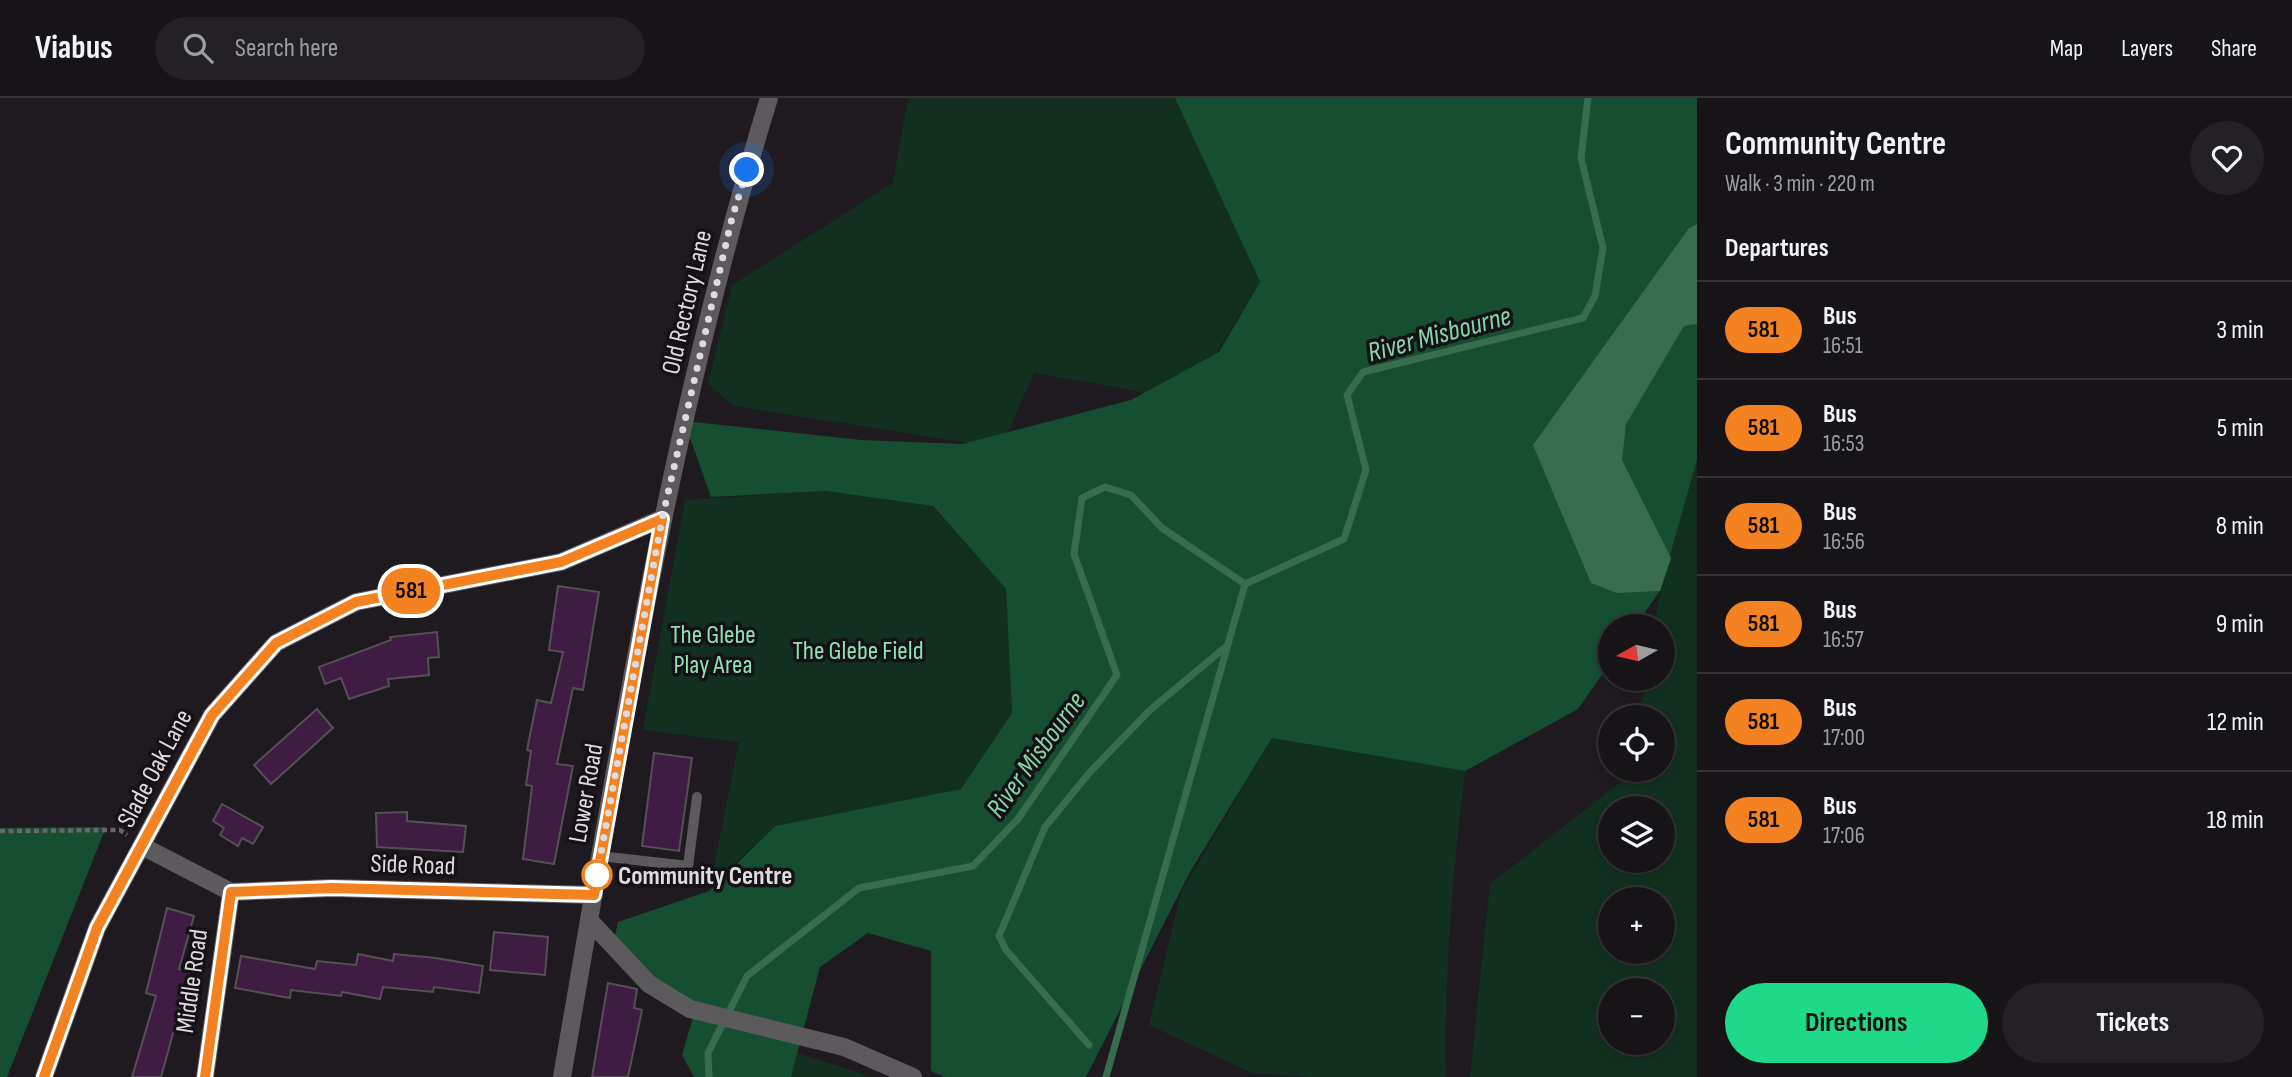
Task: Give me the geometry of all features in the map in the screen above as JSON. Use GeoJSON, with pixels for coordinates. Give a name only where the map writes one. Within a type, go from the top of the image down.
{"type":"FeatureCollection","features":[{"type":"Feature","properties":{"kind":"street","name":"Old Rectory Lane"},"geometry":{"type":"LineString","coordinates":[[662,519],[732,218],[769,98]]}},
{"type":"Feature","properties":{"kind":"street","name":"Slade Oak Lane"},"geometry":{"type":"LineString","coordinates":[[44,1077],[97,928],[212,715],[276,643],[356,602],[561,562],[662,519]]}},
{"type":"Feature","properties":{"kind":"street","name":"Lower Road"},"geometry":{"type":"LineString","coordinates":[[562,1077],[662,519]]}},
{"type":"Feature","properties":{"kind":"street"},"geometry":{"type":"LineString","coordinates":[[142,846],[231,892]]}},
{"type":"Feature","properties":{"kind":"street","name":"Side Road"},"geometry":{"type":"LineString","coordinates":[[231,892],[332,888],[594,895]]}},
{"type":"Feature","properties":{"kind":"street","name":"Middle Road"},"geometry":{"type":"LineString","coordinates":[[205,1077],[231,892]]}},
{"type":"Feature","properties":{"kind":"street"},"geometry":{"type":"LineString","coordinates":[[589,920],[649,984],[691,1009],[845,1047],[913,1077]]}},
{"type":"Feature","properties":{"kind":"lane"},"geometry":{"type":"LineString","coordinates":[[600,856],[688,866],[697,797]]}},
{"type":"Feature","properties":{"kind":"path"},"geometry":{"type":"LineString","coordinates":[[0,831],[120,830],[142,846]]}},
{"type":"Feature","properties":{"kind":"green space"},"geometry":{"type":"Polygon","coordinates":[[[908,98],[1175,98],[1260,282],[1188,400],[1034,373],[1001,448],[734,406],[708,384],[732,285],[893,183],[908,98]]]}},
{"type":"Feature","properties":{"kind":"green space"},"geometry":{"type":"Polygon","coordinates":[[[1697,460],[1697,1077],[1470,1077],[1490,884],[1598,800],[1598,873],[1675,873],[1675,796],[1603,796],[1621,782],[1675,782],[1675,705],[1642,705],[1644,691],[1675,691],[1675,614],[1657,614],[1660,591],[1697,460]]]}},
{"type":"Feature","properties":{"kind":"green space","name":"The Glebe Field"},"geometry":{"type":"Polygon","coordinates":[[[826,491],[932,506],[1006,589],[1012,713],[961,789],[775,826],[710,887],[739,742],[643,730],[685,500],[826,491]]]}},
{"type":"Feature","properties":{"kind":"green space"},"geometry":{"type":"Polygon","coordinates":[[[1272,738],[1465,771],[1450,924],[1446,1077],[1309,1077],[1252,1073],[1149,1025],[1181,892],[1272,738]]]}},
{"type":"Feature","properties":{"kind":"green space"},"geometry":{"type":"Polygon","coordinates":[[[797,1053],[873,1077],[791,1077],[797,1053]]]}},
{"type":"Feature","properties":{"kind":"shaded area"},"geometry":{"type":"Polygon","coordinates":[[[1175,98],[1697,98],[1697,460],[1660,591],[1644,614],[1598,614],[1598,680],[1578,709],[1465,771],[1272,738],[1190,872],[1086,1077],[945,1077],[931,1071],[931,951],[868,933],[820,967],[791,1077],[694,1077],[682,1055],[695,1010],[613,945],[618,922],[709,891],[775,826],[961,789],[1012,713],[1006,589],[933,506],[826,491],[711,497],[684,421],[861,440],[962,444],[1131,400],[1219,352],[1260,282],[1175,98]]]}},
{"type":"Feature","properties":{"kind":"shaded area"},"geometry":{"type":"Polygon","coordinates":[[[1697,224],[1697,324],[1684,326],[1626,424],[1622,460],[1671,558],[1660,591],[1617,593],[1591,583],[1533,445],[1689,228],[1697,224]]]}},
{"type":"Feature","properties":{"kind":"shaded area"},"geometry":{"type":"Polygon","coordinates":[[[106,827],[7,1077],[0,1077],[0,828],[106,827]]]}},
{"type":"Feature","properties":{"kind":"building"},"geometry":{"type":"Polygon","coordinates":[[[558,586],[599,592],[583,690],[573,688],[557,764],[573,766],[554,864],[523,859],[532,786],[526,785],[531,751],[527,750],[537,700],[551,703],[563,652],[549,650],[558,586]]]}},
{"type":"Feature","properties":{"kind":"building"},"geometry":{"type":"Polygon","coordinates":[[[437,632],[439,657],[428,658],[429,675],[388,679],[389,686],[349,699],[341,678],[325,684],[319,667],[391,640],[390,637],[437,632]]]}},
{"type":"Feature","properties":{"kind":"building"},"geometry":{"type":"Polygon","coordinates":[[[317,709],[333,728],[271,784],[254,765],[317,709]]]}},
{"type":"Feature","properties":{"kind":"building"},"geometry":{"type":"Polygon","coordinates":[[[654,753],[692,758],[679,851],[642,846],[654,753]]]}},
{"type":"Feature","properties":{"kind":"building"},"geometry":{"type":"Polygon","coordinates":[[[222,804],[263,827],[253,844],[242,838],[238,846],[220,835],[224,828],[213,821],[222,804]]]}},
{"type":"Feature","properties":{"kind":"building"},"geometry":{"type":"Polygon","coordinates":[[[407,812],[407,821],[466,826],[463,852],[377,847],[376,813],[407,812]]]}},
{"type":"Feature","properties":{"kind":"building"},"geometry":{"type":"Polygon","coordinates":[[[167,908],[194,916],[179,969],[190,972],[161,1077],[132,1077],[156,996],[146,993],[167,908]]]}},
{"type":"Feature","properties":{"kind":"building"},"geometry":{"type":"Polygon","coordinates":[[[494,932],[548,937],[545,975],[490,970],[494,932]]]}},
{"type":"Feature","properties":{"kind":"building"},"geometry":{"type":"Polygon","coordinates":[[[358,954],[393,961],[394,954],[483,966],[479,993],[434,987],[433,992],[383,987],[380,999],[342,992],[341,996],[291,990],[290,998],[235,988],[241,956],[315,969],[317,961],[356,965],[358,954]]]}},
{"type":"Feature","properties":{"kind":"building"},"geometry":{"type":"Polygon","coordinates":[[[608,983],[637,989],[634,1008],[642,1010],[628,1077],[592,1077],[608,983]]]}},
{"type":"Feature","properties":{"kind":"waterway","name":"River Misbourne"},"geometry":{"type":"LineString","coordinates":[[1106,1077],[1245,584],[1344,539],[1366,470],[1347,395],[1363,372],[1583,318],[1595,296],[1603,248],[1581,158],[1588,98]]}},
{"type":"Feature","properties":{"kind":"waterway","name":"River Misbourne"},"geometry":{"type":"LineString","coordinates":[[709,1077],[708,1053],[747,976],[859,888],[973,866],[1018,819],[1117,675],[1074,554],[1082,498],[1105,487],[1131,495],[1162,528],[1245,584]]}},
{"type":"Feature","properties":{"kind":"waterway"},"geometry":{"type":"LineString","coordinates":[[1089,1045],[1006,950],[999,936],[1045,827],[1090,772],[1150,710],[1228,645]]}},
{"type":"Feature","properties":{"kind":"bus line","name":"581"},"geometry":{"type":"LineString","coordinates":[[44,1077],[62,1020],[97,928],[212,715],[276,643],[356,602],[561,562],[662,519],[594,895],[332,888],[231,892],[205,1077]]}},
{"type":"Feature","properties":{"kind":"place","name":"Community Centre"},"geometry":{"type":"Point","coordinates":[597,875]}},
{"type":"Feature","properties":{"kind":"route"},"geometry":{"type":"LineString","coordinates":[[597,875],[662,519],[732,218],[747,170]]}},
{"type":"Feature","properties":{"kind":"park label","name":"The Glebe Play Area"},"geometry":{"type":"Point","coordinates":[713,649]}}]}
